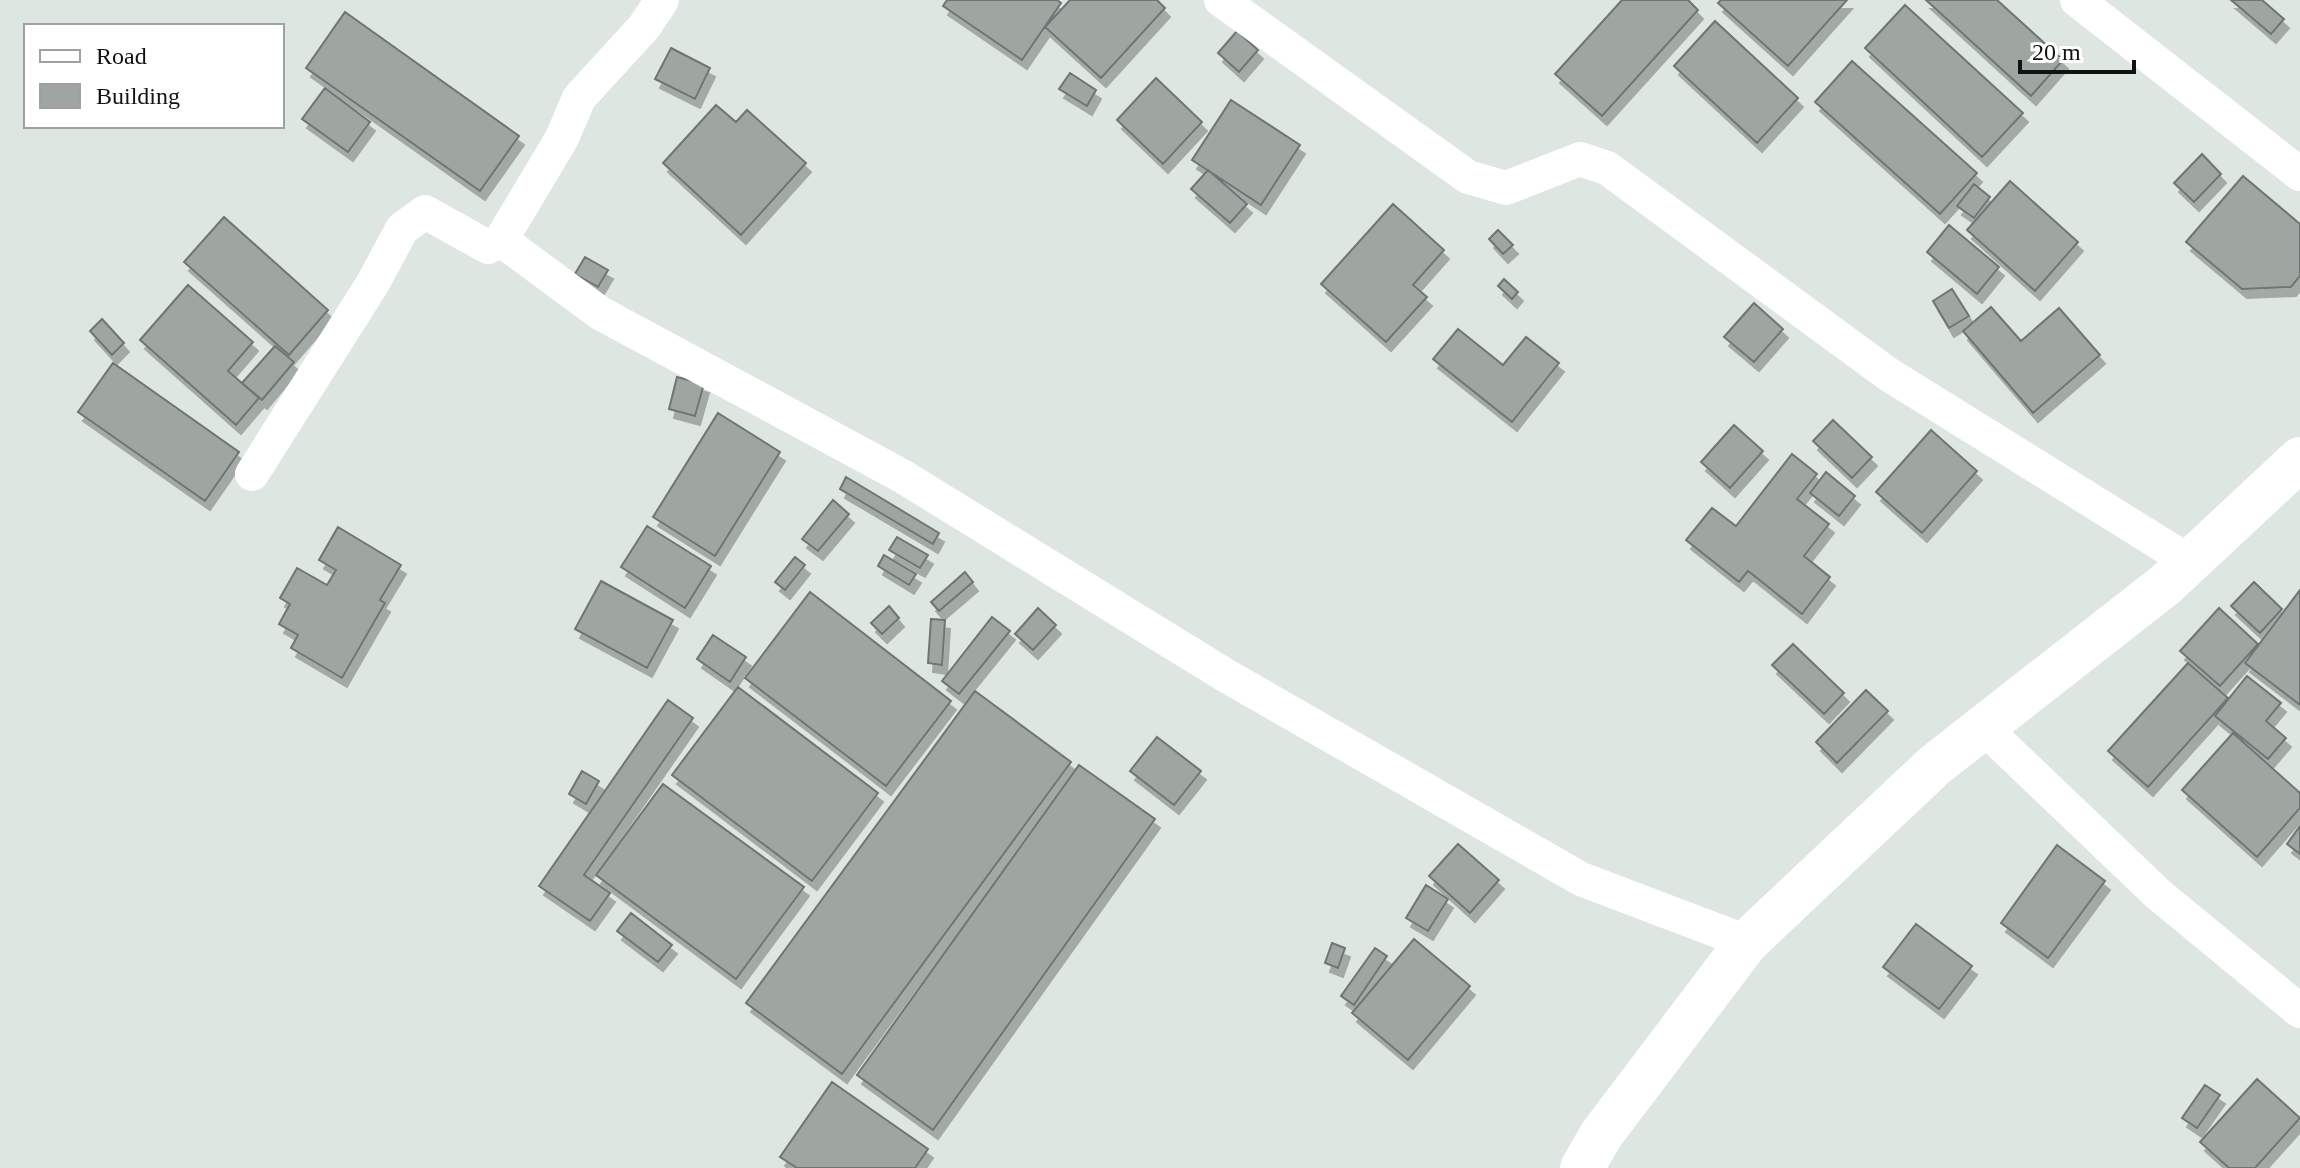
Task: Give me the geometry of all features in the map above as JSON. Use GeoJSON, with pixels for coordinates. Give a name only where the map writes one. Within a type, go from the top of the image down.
{"type":"FeatureCollection","features":[{"type":"Feature","properties":{"kind":"street"},"geometry":{"type":"LineString","coordinates":[[252,474],[373,283],[402,229],[425,212],[488,247],[501,240],[562,138],[579,98],[644,27],[662,0]]}},
{"type":"Feature","properties":{"kind":"street"},"geometry":{"type":"LineString","coordinates":[[1221,0],[1468,177],[1506,188],[1580,159],[1607,168],[1888,374],[2190,562]]}},
{"type":"Feature","properties":{"kind":"street"},"geometry":{"type":"LineString","coordinates":[[2077,0],[2300,174]]}},
{"type":"Feature","properties":{"kind":"street"},"geometry":{"type":"LineString","coordinates":[[501,240],[600,313],[902,476],[1225,675],[1581,879],[1747,942]]}},
{"type":"Feature","properties":{"kind":"street"},"geometry":{"type":"LineString","coordinates":[[1582,1168],[1601,1135],[1747,942],[1935,765],[2190,562],[2300,459]]}},
{"type":"Feature","properties":{"kind":"street"},"geometry":{"type":"LineString","coordinates":[[1983,727],[2158,894],[2300,1011]]}},
{"type":"Feature","properties":{"kind":"building"},"geometry":{"type":"Polygon","coordinates":[[[947,0],[1057,0],[1061,3],[1022,60],[943,6],[947,0]]]}},
{"type":"Feature","properties":{"kind":"building"},"geometry":{"type":"Polygon","coordinates":[[[1070,0],[1157,0],[1165,8],[1101,78],[1045,27],[1070,0]]]}},
{"type":"Feature","properties":{"kind":"building"},"geometry":{"type":"Polygon","coordinates":[[[1622,0],[1688,0],[1698,10],[1602,116],[1555,74],[1622,0]]]}},
{"type":"Feature","properties":{"kind":"building"},"geometry":{"type":"Polygon","coordinates":[[[1721,0],[1847,0],[1788,66],[1718,3],[1721,0]]]}},
{"type":"Feature","properties":{"kind":"building"},"geometry":{"type":"Polygon","coordinates":[[[1926,0],[1997,0],[2063,60],[2031,96],[1926,0]]]}},
{"type":"Feature","properties":{"kind":"building"},"geometry":{"type":"Polygon","coordinates":[[[2231,0],[2262,0],[2284,19],[2271,34],[2231,0]]]}},
{"type":"Feature","properties":{"kind":"building"},"geometry":{"type":"Polygon","coordinates":[[[1905,5],[2023,113],[1982,157],[1865,48],[1905,5]]]}},
{"type":"Feature","properties":{"kind":"building"},"geometry":{"type":"Polygon","coordinates":[[[345,12],[519,136],[480,191],[306,68],[345,12]]]}},
{"type":"Feature","properties":{"kind":"building"},"geometry":{"type":"Polygon","coordinates":[[[1715,21],[1798,98],[1757,143],[1674,66],[1715,21]]]}},
{"type":"Feature","properties":{"kind":"building"},"geometry":{"type":"Polygon","coordinates":[[[1237,31],[1258,50],[1239,72],[1218,53],[1237,31]]]}},
{"type":"Feature","properties":{"kind":"building"},"geometry":{"type":"Polygon","coordinates":[[[671,48],[710,68],[695,99],[655,79],[671,48]]]}},
{"type":"Feature","properties":{"kind":"building"},"geometry":{"type":"Polygon","coordinates":[[[1852,61],[1977,173],[1940,214],[1815,102],[1852,61]]]}},
{"type":"Feature","properties":{"kind":"building"},"geometry":{"type":"Polygon","coordinates":[[[1070,73],[1096,90],[1087,106],[1059,89],[1070,73]]]}},
{"type":"Feature","properties":{"kind":"building"},"geometry":{"type":"Polygon","coordinates":[[[1156,78],[1202,122],[1163,164],[1117,120],[1156,78]]]}},
{"type":"Feature","properties":{"kind":"building"},"geometry":{"type":"Polygon","coordinates":[[[325,88],[370,122],[348,152],[302,119],[325,88]]]}},
{"type":"Feature","properties":{"kind":"building"},"geometry":{"type":"Polygon","coordinates":[[[1231,100],[1300,145],[1261,205],[1192,160],[1231,100]]]}},
{"type":"Feature","properties":{"kind":"building"},"geometry":{"type":"Polygon","coordinates":[[[716,105],[736,122],[747,110],[806,163],[741,235],[663,163],[716,105]]]}},
{"type":"Feature","properties":{"kind":"building"},"geometry":{"type":"Polygon","coordinates":[[[2202,154],[2221,174],[2194,202],[2174,183],[2202,154]]]}},
{"type":"Feature","properties":{"kind":"building"},"geometry":{"type":"Polygon","coordinates":[[[1208,170],[1247,204],[1230,223],[1191,189],[1208,170]]]}},
{"type":"Feature","properties":{"kind":"building"},"geometry":{"type":"Polygon","coordinates":[[[2243,176],[2300,224],[2300,276],[2291,287],[2242,289],[2186,242],[2243,176]]]}},
{"type":"Feature","properties":{"kind":"building"},"geometry":{"type":"Polygon","coordinates":[[[2010,181],[2078,242],[2035,291],[1967,230],[2010,181]]]}},
{"type":"Feature","properties":{"kind":"building"},"geometry":{"type":"Polygon","coordinates":[[[1974,184],[1990,197],[1974,218],[1957,206],[1974,184]]]}},
{"type":"Feature","properties":{"kind":"building"},"geometry":{"type":"Polygon","coordinates":[[[1393,204],[1444,250],[1413,285],[1427,297],[1386,342],[1321,284],[1393,204]]]}},
{"type":"Feature","properties":{"kind":"building"},"geometry":{"type":"Polygon","coordinates":[[[224,217],[328,310],[289,355],[184,262],[224,217]]]}},
{"type":"Feature","properties":{"kind":"building"},"geometry":{"type":"Polygon","coordinates":[[[1949,225],[1999,267],[1977,294],[1927,252],[1949,225]]]}},
{"type":"Feature","properties":{"kind":"building"},"geometry":{"type":"Polygon","coordinates":[[[1498,230],[1513,245],[1503,254],[1489,239],[1498,230]]]}},
{"type":"Feature","properties":{"kind":"building"},"geometry":{"type":"Polygon","coordinates":[[[585,257],[608,270],[598,287],[575,274],[585,257]]]}},
{"type":"Feature","properties":{"kind":"building"},"geometry":{"type":"Polygon","coordinates":[[[1504,279],[1518,292],[1512,299],[1498,286],[1504,279]]]}},
{"type":"Feature","properties":{"kind":"building"},"geometry":{"type":"Polygon","coordinates":[[[188,285],[253,342],[228,371],[259,398],[236,425],[140,340],[188,285]]]}},
{"type":"Feature","properties":{"kind":"building"},"geometry":{"type":"Polygon","coordinates":[[[1952,289],[1969,316],[1949,328],[1933,301],[1952,289]]]}},
{"type":"Feature","properties":{"kind":"building"},"geometry":{"type":"Polygon","coordinates":[[[1754,303],[1783,329],[1754,362],[1724,337],[1754,303]]]}},
{"type":"Feature","properties":{"kind":"building"},"geometry":{"type":"Polygon","coordinates":[[[1991,307],[2021,341],[2059,308],[2100,355],[2033,413],[1963,331],[1991,307]]]}},
{"type":"Feature","properties":{"kind":"building"},"geometry":{"type":"Polygon","coordinates":[[[102,319],[124,343],[112,355],[90,331],[102,319]]]}},
{"type":"Feature","properties":{"kind":"building"},"geometry":{"type":"Polygon","coordinates":[[[1458,329],[1503,365],[1526,337],[1559,363],[1512,422],[1433,359],[1458,329]]]}},
{"type":"Feature","properties":{"kind":"building"},"geometry":{"type":"Polygon","coordinates":[[[275,346],[294,362],[262,400],[242,383],[275,346]]]}},
{"type":"Feature","properties":{"kind":"building"},"geometry":{"type":"Polygon","coordinates":[[[113,363],[239,452],[205,501],[78,412],[113,363]]]}},
{"type":"Feature","properties":{"kind":"building"},"geometry":{"type":"Polygon","coordinates":[[[677,377],[704,384],[695,416],[669,409],[677,377]]]}},
{"type":"Feature","properties":{"kind":"building"},"geometry":{"type":"Polygon","coordinates":[[[718,413],[780,452],[715,556],[653,517],[718,413]]]}},
{"type":"Feature","properties":{"kind":"building"},"geometry":{"type":"Polygon","coordinates":[[[1833,420],[1872,457],[1852,478],[1813,441],[1833,420]]]}},
{"type":"Feature","properties":{"kind":"building"},"geometry":{"type":"Polygon","coordinates":[[[1734,425],[1763,451],[1730,488],[1701,462],[1734,425]]]}},
{"type":"Feature","properties":{"kind":"building"},"geometry":{"type":"Polygon","coordinates":[[[1931,430],[1977,471],[1922,533],[1876,492],[1931,430]]]}},
{"type":"Feature","properties":{"kind":"building"},"geometry":{"type":"Polygon","coordinates":[[[1792,454],[1817,474],[1797,499],[1829,524],[1804,556],[1830,577],[1802,614],[1748,571],[1739,582],[1686,540],[1712,508],[1736,526],[1792,454]]]}},
{"type":"Feature","properties":{"kind":"building"},"geometry":{"type":"Polygon","coordinates":[[[1826,472],[1855,496],[1839,516],[1810,493],[1826,472]]]}},
{"type":"Feature","properties":{"kind":"building"},"geometry":{"type":"Polygon","coordinates":[[[846,477],[939,533],[933,544],[840,489],[846,477]]]}},
{"type":"Feature","properties":{"kind":"building"},"geometry":{"type":"Polygon","coordinates":[[[833,500],[849,514],[818,551],[802,539],[833,500]]]}},
{"type":"Feature","properties":{"kind":"building"},"geometry":{"type":"Polygon","coordinates":[[[647,526],[711,566],[685,608],[621,567],[647,526]]]}},
{"type":"Feature","properties":{"kind":"building"},"geometry":{"type":"Polygon","coordinates":[[[338,527],[401,565],[380,600],[385,603],[342,678],[291,648],[298,635],[279,624],[290,604],[280,598],[297,568],[327,585],[336,570],[319,560],[338,527]]]}},
{"type":"Feature","properties":{"kind":"building"},"geometry":{"type":"Polygon","coordinates":[[[897,537],[928,555],[920,568],[889,550],[897,537]]]}},
{"type":"Feature","properties":{"kind":"building"},"geometry":{"type":"Polygon","coordinates":[[[884,555],[916,574],[909,585],[878,566],[884,555]]]}},
{"type":"Feature","properties":{"kind":"building"},"geometry":{"type":"Polygon","coordinates":[[[795,557],[805,565],[785,590],[775,582],[795,557]]]}},
{"type":"Feature","properties":{"kind":"building"},"geometry":{"type":"Polygon","coordinates":[[[965,572],[973,582],[939,611],[931,602],[965,572]]]}},
{"type":"Feature","properties":{"kind":"building"},"geometry":{"type":"Polygon","coordinates":[[[601,581],[673,620],[647,668],[575,629],[601,581]]]}},
{"type":"Feature","properties":{"kind":"building"},"geometry":{"type":"Polygon","coordinates":[[[2254,582],[2282,609],[2260,633],[2231,606],[2254,582]]]}},
{"type":"Feature","properties":{"kind":"building"},"geometry":{"type":"Polygon","coordinates":[[[2300,590],[2300,705],[2245,663],[2300,590]]]}},
{"type":"Feature","properties":{"kind":"building"},"geometry":{"type":"Polygon","coordinates":[[[810,592],[951,701],[886,786],[745,678],[810,592]]]}},
{"type":"Feature","properties":{"kind":"building"},"geometry":{"type":"Polygon","coordinates":[[[889,606],[899,618],[882,634],[871,623],[889,606]]]}},
{"type":"Feature","properties":{"kind":"building"},"geometry":{"type":"Polygon","coordinates":[[[1038,608],[1056,625],[1033,650],[1015,634],[1038,608]]]}},
{"type":"Feature","properties":{"kind":"building"},"geometry":{"type":"Polygon","coordinates":[[[2219,608],[2258,644],[2220,686],[2180,651],[2219,608]]]}},
{"type":"Feature","properties":{"kind":"building"},"geometry":{"type":"Polygon","coordinates":[[[992,617],[1010,631],[959,694],[942,681],[992,617]]]}},
{"type":"Feature","properties":{"kind":"building"},"geometry":{"type":"Polygon","coordinates":[[[931,619],[945,620],[942,665],[928,663],[931,619]]]}},
{"type":"Feature","properties":{"kind":"building"},"geometry":{"type":"Polygon","coordinates":[[[713,635],[746,657],[730,682],[697,659],[713,635]]]}},
{"type":"Feature","properties":{"kind":"building"},"geometry":{"type":"Polygon","coordinates":[[[1793,644],[1844,693],[1824,714],[1772,665],[1793,644]]]}},
{"type":"Feature","properties":{"kind":"building"},"geometry":{"type":"Polygon","coordinates":[[[2188,663],[2228,698],[2148,787],[2108,751],[2188,663]]]}},
{"type":"Feature","properties":{"kind":"building"},"geometry":{"type":"Polygon","coordinates":[[[2247,676],[2281,703],[2266,721],[2286,738],[2268,759],[2215,716],[2247,676]]]}},
{"type":"Feature","properties":{"kind":"building"},"geometry":{"type":"Polygon","coordinates":[[[738,687],[878,793],[812,881],[672,775],[738,687]]]}},
{"type":"Feature","properties":{"kind":"building"},"geometry":{"type":"Polygon","coordinates":[[[1866,690],[1888,711],[1837,763],[1816,742],[1866,690]]]}},
{"type":"Feature","properties":{"kind":"building"},"geometry":{"type":"Polygon","coordinates":[[[975,691],[1071,762],[842,1074],[746,1003],[975,691]]]}},
{"type":"Feature","properties":{"kind":"building"},"geometry":{"type":"Polygon","coordinates":[[[668,700],[693,718],[584,875],[610,893],[590,921],[539,886],[668,700]]]}},
{"type":"Feature","properties":{"kind":"building"},"geometry":{"type":"Polygon","coordinates":[[[2233,733],[2300,793],[2300,808],[2257,857],[2182,790],[2233,733]]]}},
{"type":"Feature","properties":{"kind":"building"},"geometry":{"type":"Polygon","coordinates":[[[1157,737],[1201,771],[1174,805],[1130,771],[1157,737]]]}},
{"type":"Feature","properties":{"kind":"building"},"geometry":{"type":"Polygon","coordinates":[[[1079,765],[1155,819],[933,1130],[857,1075],[1079,765]]]}},
{"type":"Feature","properties":{"kind":"building"},"geometry":{"type":"Polygon","coordinates":[[[582,771],[599,781],[586,804],[569,794],[582,771]]]}},
{"type":"Feature","properties":{"kind":"building"},"geometry":{"type":"Polygon","coordinates":[[[663,784],[804,887],[736,979],[596,875],[663,784]]]}},
{"type":"Feature","properties":{"kind":"building"},"geometry":{"type":"Polygon","coordinates":[[[2300,826],[2300,854],[2287,844],[2300,826]]]}},
{"type":"Feature","properties":{"kind":"building"},"geometry":{"type":"Polygon","coordinates":[[[1458,844],[1499,880],[1470,913],[1429,876],[1458,844]]]}},
{"type":"Feature","properties":{"kind":"building"},"geometry":{"type":"Polygon","coordinates":[[[2057,845],[2105,881],[2048,958],[2001,923],[2057,845]]]}},
{"type":"Feature","properties":{"kind":"building"},"geometry":{"type":"Polygon","coordinates":[[[1426,885],[1448,899],[1428,931],[1406,918],[1426,885]]]}},
{"type":"Feature","properties":{"kind":"building"},"geometry":{"type":"Polygon","coordinates":[[[631,913],[672,945],[658,962],[617,931],[631,913]]]}},
{"type":"Feature","properties":{"kind":"building"},"geometry":{"type":"Polygon","coordinates":[[[1916,924],[1972,966],[1939,1009],[1883,967],[1916,924]]]}},
{"type":"Feature","properties":{"kind":"building"},"geometry":{"type":"Polygon","coordinates":[[[1414,939],[1470,986],[1408,1060],[1352,1013],[1414,939]]]}},
{"type":"Feature","properties":{"kind":"building"},"geometry":{"type":"Polygon","coordinates":[[[1332,943],[1345,948],[1338,968],[1325,963],[1332,943]]]}},
{"type":"Feature","properties":{"kind":"building"},"geometry":{"type":"Polygon","coordinates":[[[1375,948],[1387,956],[1354,1005],[1341,996],[1375,948]]]}},
{"type":"Feature","properties":{"kind":"building"},"geometry":{"type":"Polygon","coordinates":[[[2257,1079],[2300,1118],[2255,1168],[2229,1168],[2200,1142],[2257,1079]]]}},
{"type":"Feature","properties":{"kind":"building"},"geometry":{"type":"Polygon","coordinates":[[[832,1082],[928,1149],[915,1168],[797,1168],[780,1157],[832,1082]]]}},
{"type":"Feature","properties":{"kind":"building"},"geometry":{"type":"Polygon","coordinates":[[[2205,1085],[2220,1095],[2197,1128],[2182,1118],[2205,1085]]]}}]}
